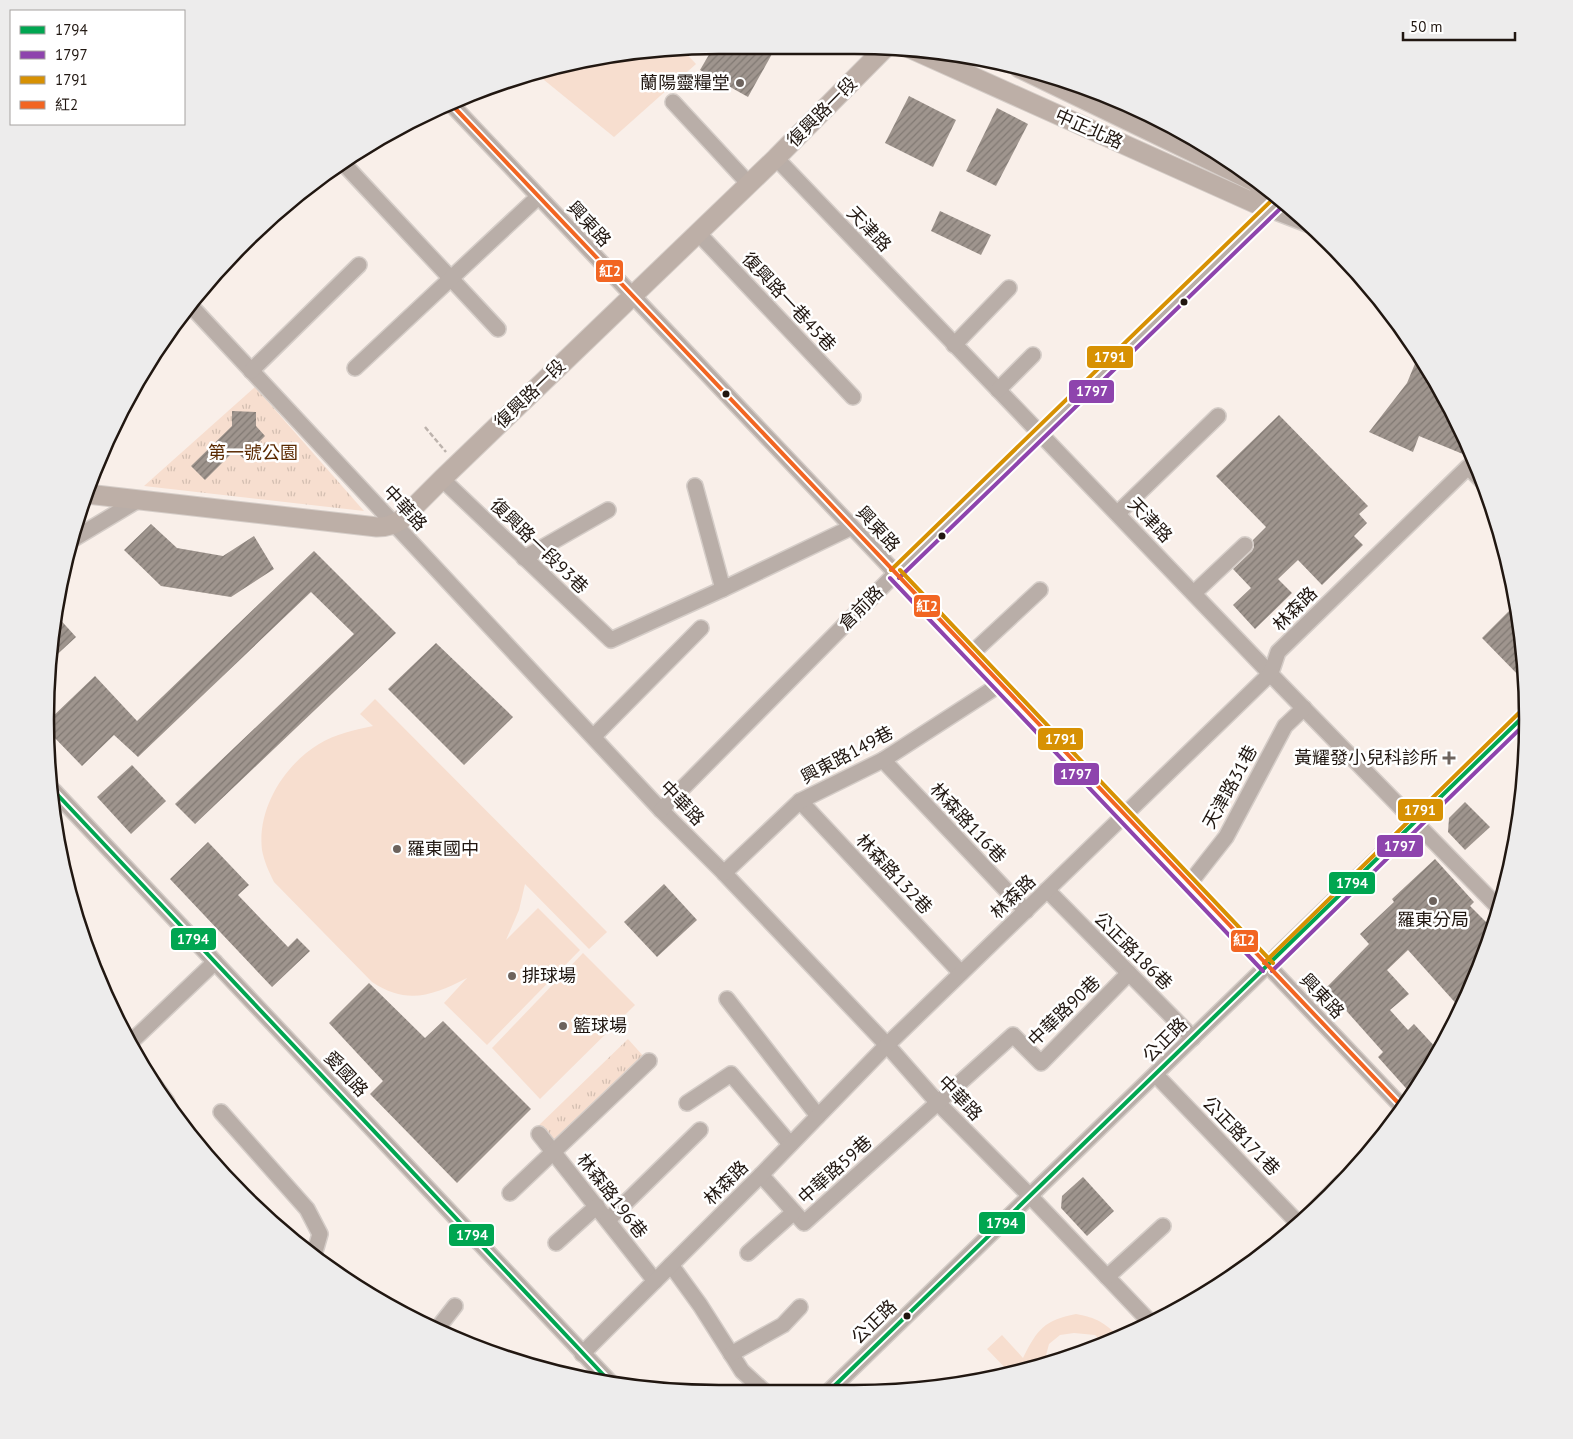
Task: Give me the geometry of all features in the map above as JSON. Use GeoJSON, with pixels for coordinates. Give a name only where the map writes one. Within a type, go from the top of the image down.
{"type":"FeatureCollection","features":[{"type":"Feature","properties":{"kind":"main road","name":"復興路一段"},"geometry":{"type":"LineString","coordinates":[[395,524],[776,158],[879,55]]}},
{"type":"Feature","properties":{"kind":"main road","name":"中正北路"},"geometry":{"type":"LineString","coordinates":[[933,58],[1275,205]]}},
{"type":"Feature","properties":{"kind":"main road","name":"中正北路"},"geometry":{"type":"LineString","coordinates":[[1054,85],[1226,168]]}},
{"type":"Feature","properties":{"kind":"main road"},"geometry":{"type":"LineString","coordinates":[[93,495],[377,527],[388,527],[395,524]]}},
{"type":"Feature","properties":{"kind":"street"},"geometry":{"type":"LineString","coordinates":[[673,102],[749,184]]}},
{"type":"Feature","properties":{"kind":"street","name":"興東路"},"geometry":{"type":"LineString","coordinates":[[455,108],[850,528],[1398,1102]]}},
{"type":"Feature","properties":{"kind":"street","name":"天津路"},"geometry":{"type":"LineString","coordinates":[[776,158],[954,345],[1494,903]]}},
{"type":"Feature","properties":{"kind":"street"},"geometry":{"type":"LineString","coordinates":[[347,168],[498,329]]}},
{"type":"Feature","properties":{"kind":"street"},"geometry":{"type":"LineString","coordinates":[[356,368],[538,197]]}},
{"type":"Feature","properties":{"kind":"street","name":"倉前路"},"geometry":{"type":"LineString","coordinates":[[662,810],[895,574],[1275,205]]}},
{"type":"Feature","properties":{"kind":"street","name":"復興路一巷45巷"},"geometry":{"type":"LineString","coordinates":[[698,233],[853,397]]}},
{"type":"Feature","properties":{"kind":"street"},"geometry":{"type":"LineString","coordinates":[[251,371],[359,264]]}},
{"type":"Feature","properties":{"kind":"street"},"geometry":{"type":"LineString","coordinates":[[954,345],[1008,288]]}},
{"type":"Feature","properties":{"kind":"street","name":"中華路"},"geometry":{"type":"LineString","coordinates":[[195,309],[662,810],[887,1045],[938,1103],[1146,1318]]}},
{"type":"Feature","properties":{"kind":"street"},"geometry":{"type":"LineString","coordinates":[[998,390],[1033,355]]}},
{"type":"Feature","properties":{"kind":"street"},"geometry":{"type":"LineString","coordinates":[[1118,513],[1218,416]]}},
{"type":"Feature","properties":{"kind":"street","name":"林森路"},"geometry":{"type":"LineString","coordinates":[[582,1354],[761,1176],[887,1045],[1271,673],[1278,652],[1468,467],[1471,470]]}},
{"type":"Feature","properties":{"kind":"street","name":"復興路一段93巷"},"geometry":{"type":"LineString","coordinates":[[442,479],[611,640],[723,589]]}},
{"type":"Feature","properties":{"kind":"street"},"geometry":{"type":"LineString","coordinates":[[695,486],[723,589],[850,528]]}},
{"type":"Feature","properties":{"kind":"street"},"geometry":{"type":"LineString","coordinates":[[80,534],[140,499]]}},
{"type":"Feature","properties":{"kind":"street"},"geometry":{"type":"LineString","coordinates":[[524,558],[608,510]]}},
{"type":"Feature","properties":{"kind":"street"},"geometry":{"type":"LineString","coordinates":[[1194,593],[1245,545]]}},
{"type":"Feature","properties":{"kind":"street"},"geometry":{"type":"LineString","coordinates":[[971,654],[1040,590]]}},
{"type":"Feature","properties":{"kind":"street"},"geometry":{"type":"LineString","coordinates":[[594,736],[701,628]]}},
{"type":"Feature","properties":{"kind":"street","name":"興東路149巷"},"geometry":{"type":"LineString","coordinates":[[724,873],[800,801],[883,760],[999,684]]}},
{"type":"Feature","properties":{"kind":"street","name":"天津路31巷"},"geometry":{"type":"LineString","coordinates":[[1189,884],[1226,837],[1285,726],[1304,708]]}},
{"type":"Feature","properties":{"kind":"street","name":"公正路"},"geometry":{"type":"LineString","coordinates":[[835,1385],[1268,967],[1519,721]]}},
{"type":"Feature","properties":{"kind":"street","name":"林森路116巷"},"geometry":{"type":"LineString","coordinates":[[883,760],[1026,912]]}},
{"type":"Feature","properties":{"kind":"street","name":"愛國路"},"geometry":{"type":"LineString","coordinates":[[58,795],[602,1374]]}},
{"type":"Feature","properties":{"kind":"street","name":"林森路132巷"},"geometry":{"type":"LineString","coordinates":[[800,801],[962,973]]}},
{"type":"Feature","properties":{"kind":"street","name":"公正路186巷"},"geometry":{"type":"LineString","coordinates":[[1047,890],[1193,1038]]}},
{"type":"Feature","properties":{"kind":"street"},"geometry":{"type":"LineString","coordinates":[[135,1038],[214,962]]}},
{"type":"Feature","properties":{"kind":"street","name":"中華路90巷"},"geometry":{"type":"LineString","coordinates":[[938,1103],[1013,1035],[1042,1064],[1129,974]]}},
{"type":"Feature","properties":{"kind":"street"},"geometry":{"type":"LineString","coordinates":[[727,998],[818,1116]]}},
{"type":"Feature","properties":{"kind":"street"},"geometry":{"type":"LineString","coordinates":[[510,1193],[649,1061]]}},
{"type":"Feature","properties":{"kind":"street"},"geometry":{"type":"LineString","coordinates":[[686,1103],[731,1074],[790,1144]]}},
{"type":"Feature","properties":{"kind":"street","name":"公正路171巷"},"geometry":{"type":"LineString","coordinates":[[1156,1075],[1294,1218]]}},
{"type":"Feature","properties":{"kind":"street","name":"中華路59巷"},"geometry":{"type":"LineString","coordinates":[[761,1176],[804,1223],[938,1103]]}},
{"type":"Feature","properties":{"kind":"street"},"geometry":{"type":"LineString","coordinates":[[222,1112],[307,1209],[320,1234],[316,1249]]}},
{"type":"Feature","properties":{"kind":"street"},"geometry":{"type":"LineString","coordinates":[[608,1220],[700,1130]]}},
{"type":"Feature","properties":{"kind":"street","name":"林森路196巷"},"geometry":{"type":"LineString","coordinates":[[539,1134],[655,1281]]}},
{"type":"Feature","properties":{"kind":"street"},"geometry":{"type":"LineString","coordinates":[[556,1243],[597,1206]]}},
{"type":"Feature","properties":{"kind":"street"},"geometry":{"type":"LineString","coordinates":[[748,1253],[794,1212]]}},
{"type":"Feature","properties":{"kind":"street"},"geometry":{"type":"LineString","coordinates":[[1107,1277],[1163,1226]]}},
{"type":"Feature","properties":{"kind":"street"},"geometry":{"type":"LineString","coordinates":[[671,1265],[700,1305],[742,1372],[757,1385]]}},
{"type":"Feature","properties":{"kind":"street"},"geometry":{"type":"LineString","coordinates":[[440,1324],[454,1306]]}},
{"type":"Feature","properties":{"kind":"street"},"geometry":{"type":"LineString","coordinates":[[731,1354],[783,1325],[800,1307]]}},
{"type":"Feature","properties":{"kind":"path"},"geometry":{"type":"LineString","coordinates":[[425,427],[457,464]]}},
{"type":"Feature","properties":{"kind":"green space"},"geometry":{"type":"Polygon","coordinates":[[[687,55],[696,64],[614,137],[541,78],[633,59],[687,55]]]}},
{"type":"Feature","properties":{"kind":"green space","name":"第一號公園"},"geometry":{"type":"Polygon","coordinates":[[[255,387],[364,511],[144,486],[255,387]]]}},
{"type":"Feature","properties":{"kind":"green space"},"geometry":{"type":"Polygon","coordinates":[[[375,699],[607,932],[589,949],[525,884],[519,910],[506,940],[538,908],[580,950],[487,1045],[444,1003],[467,978],[431,993],[408,996],[397,994],[372,982],[274,882],[264,858],[262,835],[264,819],[269,804],[284,776],[306,753],[319,744],[345,733],[373,726],[360,714],[375,699]]]}},
{"type":"Feature","properties":{"kind":"green space","name":"籃球場"},"geometry":{"type":"Polygon","coordinates":[[[583,953],[635,1005],[540,1099],[492,1048],[583,953]]]}},
{"type":"Feature","properties":{"kind":"green space"},"geometry":{"type":"Polygon","coordinates":[[[628,1039],[645,1058],[554,1147],[536,1128],[628,1039]]]}},
{"type":"Feature","properties":{"kind":"green space"},"geometry":{"type":"Polygon","coordinates":[[[1076,1314],[1089,1317],[1100,1322],[1114,1332],[1098,1338],[1095,1335],[1074,1333],[1060,1335],[1049,1344],[1046,1357],[1005,1367],[987,1349],[1002,1335],[1023,1358],[1037,1333],[1049,1323],[1065,1316],[1076,1314]]]}},
{"type":"Feature","properties":{"kind":"building","name":"蘭陽靈糧堂"},"geometry":{"type":"Polygon","coordinates":[[[709,54],[772,54],[748,97],[700,70],[709,54]]]}},
{"type":"Feature","properties":{"kind":"building"},"geometry":{"type":"Polygon","coordinates":[[[909,96],[956,120],[933,167],[885,143],[909,96]]]}},
{"type":"Feature","properties":{"kind":"building"},"geometry":{"type":"Polygon","coordinates":[[[997,108],[1028,124],[996,186],[966,171],[997,108]]]}},
{"type":"Feature","properties":{"kind":"building"},"geometry":{"type":"Polygon","coordinates":[[[940,211],[991,235],[981,255],[931,231],[940,211]]]}},
{"type":"Feature","properties":{"kind":"building"},"geometry":{"type":"Polygon","coordinates":[[[1415,363],[1451,425],[1464,455],[1419,436],[1413,452],[1369,432],[1407,383],[1415,363]]]}},
{"type":"Feature","properties":{"kind":"building"},"geometry":{"type":"Polygon","coordinates":[[[232,411],[256,412],[256,426],[265,436],[243,458],[235,450],[205,480],[191,466],[232,426],[232,411]]]}},
{"type":"Feature","properties":{"kind":"building"},"geometry":{"type":"Polygon","coordinates":[[[1279,415],[1368,506],[1359,514],[1367,523],[1354,536],[1363,545],[1322,585],[1298,560],[1278,579],[1292,593],[1255,629],[1233,605],[1251,588],[1233,569],[1252,551],[1254,547],[1253,540],[1266,527],[1216,476],[1279,415]]]}},
{"type":"Feature","properties":{"kind":"building"},"geometry":{"type":"Polygon","coordinates":[[[151,524],[177,548],[223,556],[254,536],[274,569],[231,597],[161,586],[124,550],[151,524]]]}},
{"type":"Feature","properties":{"kind":"building"},"geometry":{"type":"Polygon","coordinates":[[[314,551],[396,633],[195,824],[175,804],[354,634],[311,592],[138,757],[114,735],[82,766],[54,738],[54,715],[95,676],[137,721],[314,551]]]}},
{"type":"Feature","properties":{"kind":"building"},"geometry":{"type":"Polygon","coordinates":[[[1510,610],[1518,675],[1482,638],[1510,610]]]}},
{"type":"Feature","properties":{"kind":"building"},"geometry":{"type":"Polygon","coordinates":[[[61,621],[76,637],[57,655],[61,621]]]}},
{"type":"Feature","properties":{"kind":"building"},"geometry":{"type":"Polygon","coordinates":[[[436,643],[513,717],[464,765],[388,689],[436,643]]]}},
{"type":"Feature","properties":{"kind":"building"},"geometry":{"type":"Polygon","coordinates":[[[132,765],[166,801],[131,834],[97,797],[132,765]]]}},
{"type":"Feature","properties":{"kind":"building"},"geometry":{"type":"Polygon","coordinates":[[[1465,802],[1490,827],[1465,850],[1448,832],[1449,818],[1465,802]]]}},
{"type":"Feature","properties":{"kind":"building"},"geometry":{"type":"Polygon","coordinates":[[[208,842],[249,885],[238,895],[288,947],[297,938],[310,951],[272,987],[170,879],[208,842]]]}},
{"type":"Feature","properties":{"kind":"building"},"geometry":{"type":"Polygon","coordinates":[[[1435,859],[1474,902],[1470,906],[1487,923],[1469,974],[1456,1003],[1408,950],[1387,970],[1409,994],[1390,1010],[1408,1030],[1414,1024],[1434,1045],[1407,1089],[1378,1057],[1383,1052],[1326,988],[1369,944],[1360,934],[1394,902],[1392,899],[1435,859]]]}},
{"type":"Feature","properties":{"kind":"building"},"geometry":{"type":"Polygon","coordinates":[[[664,884],[697,920],[657,957],[624,922],[664,884]]]}},
{"type":"Feature","properties":{"kind":"building"},"geometry":{"type":"Polygon","coordinates":[[[369,983],[425,1038],[443,1021],[531,1109],[457,1183],[370,1094],[383,1081],[329,1023],[369,983]]]}},
{"type":"Feature","properties":{"kind":"building"},"geometry":{"type":"Polygon","coordinates":[[[1083,1177],[1114,1211],[1087,1236],[1061,1208],[1062,1196],[1083,1177]]]}},
{"type":"Feature","properties":{"kind":"transit line","name":"紅2"},"geometry":{"type":"LineString","coordinates":[[455,108],[1398,1102]]}},
{"type":"Feature","properties":{"kind":"transit line","name":"1791"},"geometry":{"type":"LineString","coordinates":[[891,570],[1271,201]]}},
{"type":"Feature","properties":{"kind":"transit line","name":"1797"},"geometry":{"type":"LineString","coordinates":[[899,578],[1280,209]]}},
{"type":"Feature","properties":{"kind":"transit line","name":"1791"},"geometry":{"type":"LineString","coordinates":[[900,570],[1273,963]]}},
{"type":"Feature","properties":{"kind":"transit line","name":"1797"},"geometry":{"type":"LineString","coordinates":[[890,578],[1263,971]]}},
{"type":"Feature","properties":{"kind":"transit line","name":"1791"},"geometry":{"type":"LineString","coordinates":[[1264,963],[1519,713]]}},
{"type":"Feature","properties":{"kind":"transit line","name":"1794"},"geometry":{"type":"LineString","coordinates":[[835,1385],[1519,721]]}},
{"type":"Feature","properties":{"kind":"transit line","name":"1797"},"geometry":{"type":"LineString","coordinates":[[1272,971],[1519,730]]}},
{"type":"Feature","properties":{"kind":"transit line","name":"1794"},"geometry":{"type":"LineString","coordinates":[[58,795],[603,1374]]}},
{"type":"Feature","properties":{"kind":"place","name":"蘭陽靈糧堂"},"geometry":{"type":"Point","coordinates":[740,83]}},
{"type":"Feature","properties":{"kind":"place","name":"黃耀發小兒科診所"},"geometry":{"type":"Point","coordinates":[1449,758]}},
{"type":"Feature","properties":{"kind":"place","name":"羅東國中"},"geometry":{"type":"Point","coordinates":[397,849]}},
{"type":"Feature","properties":{"kind":"place","name":"羅東分局"},"geometry":{"type":"Point","coordinates":[1433,901]}},
{"type":"Feature","properties":{"kind":"place","name":"排球場"},"geometry":{"type":"Point","coordinates":[512,976]}},
{"type":"Feature","properties":{"kind":"place","name":"籃球場"},"geometry":{"type":"Point","coordinates":[563,1026]}}]}
